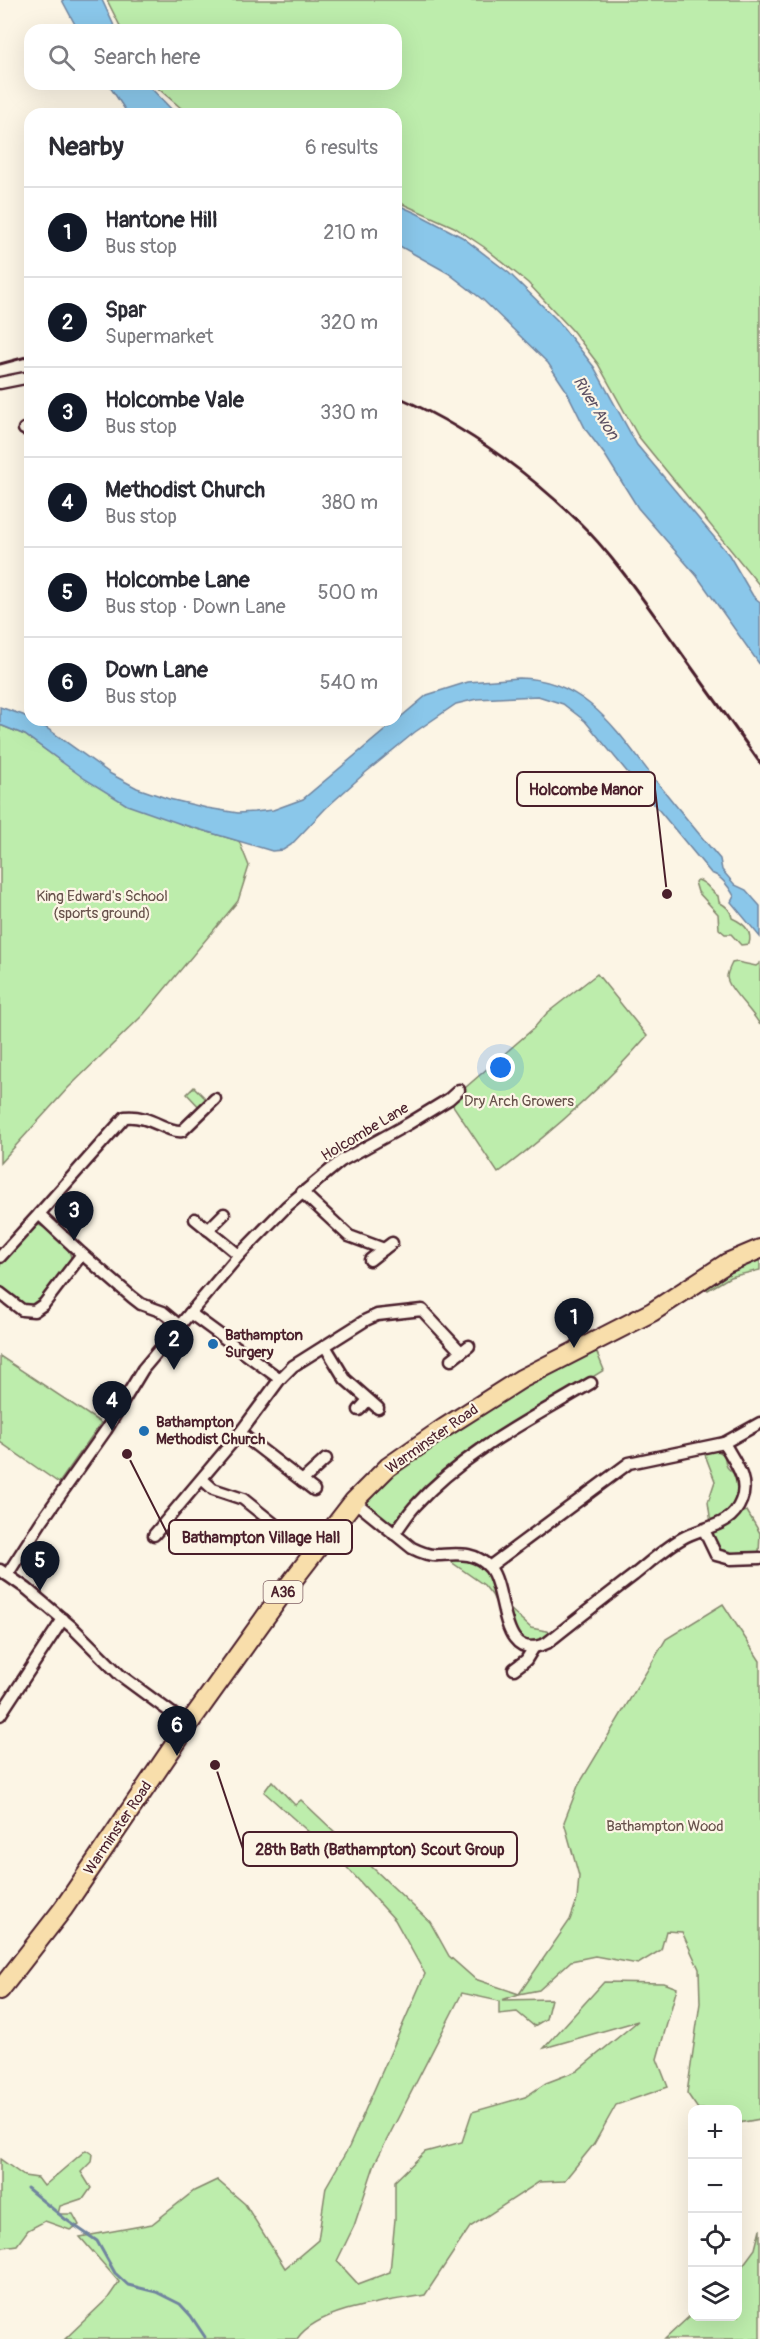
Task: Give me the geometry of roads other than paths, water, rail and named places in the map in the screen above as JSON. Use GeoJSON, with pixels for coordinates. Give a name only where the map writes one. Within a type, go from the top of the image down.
{"type":"FeatureCollection","features":[{"type":"Feature","properties":{"kind":"highway","name":"Warminster Road"},"geometry":{"type":"LineString","coordinates":[[0,1990],[63,1909],[188,1725],[279,1598],[354,1501],[388,1467],[521,1379],[652,1312],[727,1263],[760,1249]]}},
{"type":"Feature","properties":{"kind":"street"},"geometry":{"type":"LineString","coordinates":[[0,383],[24,378]]}},
{"type":"Feature","properties":{"kind":"street","name":"Holcombe Lane"},"geometry":{"type":"LineString","coordinates":[[4,1573],[106,1430],[136,1379],[239,1255],[302,1192],[353,1153],[408,1124],[449,1099],[459,1090]]}},
{"type":"Feature","properties":{"kind":"street"},"geometry":{"type":"LineString","coordinates":[[0,1257],[125,1117],[152,1120],[177,1132],[182,1131],[189,1127],[215,1099]]}},
{"type":"Feature","properties":{"kind":"street"},"geometry":{"type":"LineString","coordinates":[[302,1192],[349,1236],[388,1246],[370,1260]]}},
{"type":"Feature","properties":{"kind":"street"},"geometry":{"type":"LineString","coordinates":[[39,1214],[132,1297],[141,1304],[163,1312],[180,1326]]}},
{"type":"Feature","properties":{"kind":"street"},"geometry":{"type":"LineString","coordinates":[[208,1230],[224,1214]]}},
{"type":"Feature","properties":{"kind":"street"},"geometry":{"type":"LineString","coordinates":[[195,1219],[239,1255]]}},
{"type":"Feature","properties":{"kind":"street"},"geometry":{"type":"LineString","coordinates":[[0,1293],[22,1310],[34,1311],[44,1304],[82,1254]]}},
{"type":"Feature","properties":{"kind":"street"},"geometry":{"type":"LineString","coordinates":[[153,1535],[166,1529],[280,1378],[293,1366],[377,1315],[422,1310],[465,1349],[451,1360]]}},
{"type":"Feature","properties":{"kind":"street"},"geometry":{"type":"LineString","coordinates":[[190,1313],[280,1378]]}},
{"type":"Feature","properties":{"kind":"street"},"geometry":{"type":"LineString","coordinates":[[325,1346],[345,1379],[378,1408]]}},
{"type":"Feature","properties":{"kind":"street"},"geometry":{"type":"LineString","coordinates":[[394,1534],[416,1505],[441,1480],[477,1453],[591,1383]]}},
{"type":"Feature","properties":{"kind":"street"},"geometry":{"type":"LineString","coordinates":[[359,1410],[368,1400]]}},
{"type":"Feature","properties":{"kind":"street"},"geometry":{"type":"LineString","coordinates":[[489,1567],[629,1463],[724,1443],[760,1423]]}},
{"type":"Feature","properties":{"kind":"street"},"geometry":{"type":"LineString","coordinates":[[240,1433],[314,1490]]}},
{"type":"Feature","properties":{"kind":"street"},"geometry":{"type":"LineString","coordinates":[[354,1501],[412,1548],[423,1553],[473,1555],[489,1567],[496,1577],[511,1633],[519,1642],[534,1647],[547,1643],[681,1539],[718,1525],[737,1510],[745,1488],[744,1479],[724,1443]]}},
{"type":"Feature","properties":{"kind":"street"},"geometry":{"type":"LineString","coordinates":[[302,1482],[326,1459]]}},
{"type":"Feature","properties":{"kind":"street"},"geometry":{"type":"LineString","coordinates":[[202,1479],[213,1489],[243,1499],[259,1517],[283,1531]]}},
{"type":"Feature","properties":{"kind":"street"},"geometry":{"type":"LineString","coordinates":[[704,1530],[716,1555],[731,1559],[760,1558]]}},
{"type":"Feature","properties":{"kind":"street"},"geometry":{"type":"LineString","coordinates":[[4,1573],[63,1619],[120,1675],[188,1725]]}},
{"type":"Feature","properties":{"kind":"street"},"geometry":{"type":"LineString","coordinates":[[0,1715],[63,1619]]}},
{"type":"Feature","properties":{"kind":"street"},"geometry":{"type":"LineString","coordinates":[[514,1670],[526,1660],[534,1647]]}},
{"type":"Feature","properties":{"kind":"water"},"geometry":{"type":"Polygon","coordinates":[[[62,0],[102,0],[113,24],[75,24],[62,0]]]}},
{"type":"Feature","properties":{"kind":"water"},"geometry":{"type":"Polygon","coordinates":[[[112,90],[153,90],[170,108],[124,108],[112,90]]]}},
{"type":"Feature","properties":{"kind":"water","name":"River Avon"},"geometry":{"type":"Polygon","coordinates":[[[402,207],[462,237],[509,273],[558,321],[594,367],[637,445],[729,555],[753,596],[760,602],[760,665],[697,576],[638,508],[605,455],[586,430],[566,390],[548,363],[483,300],[448,273],[402,247],[402,207]]]}},
{"type":"Feature","properties":{"kind":"water"},"geometry":{"type":"Polygon","coordinates":[[[519,678],[543,681],[564,688],[582,698],[599,712],[720,859],[722,870],[735,885],[746,890],[760,906],[760,937],[731,902],[734,896],[727,886],[711,873],[585,721],[563,704],[538,696],[477,699],[456,704],[415,732],[365,773],[326,808],[291,845],[283,850],[272,851],[127,805],[85,779],[25,735],[0,725],[0,707],[24,716],[24,726],[45,727],[111,774],[137,788],[207,808],[238,813],[254,812],[273,810],[303,799],[390,726],[402,726],[402,716],[427,695],[468,682],[519,678]]]}},
{"type":"Feature","properties":{"kind":"waterway"},"geometry":{"type":"LineString","coordinates":[[27,2188],[97,2241],[115,2273],[128,2285],[156,2292],[180,2304],[205,2337]]}},
{"type":"Feature","properties":{"kind":"railway"},"geometry":{"type":"LineString","coordinates":[[0,364],[24,358]]}},
{"type":"Feature","properties":{"kind":"railway"},"geometry":{"type":"LineString","coordinates":[[402,399],[445,420],[514,466],[590,533],[628,579],[760,763]]}},
{"type":"Feature","properties":{"kind":"place","name":"Holcombe Manor"},"geometry":{"type":"Point","coordinates":[667,894]}},
{"type":"Feature","properties":{"kind":"place","name":"Holcombe Vale"},"geometry":{"type":"Point","coordinates":[74,1241]}},
{"type":"Feature","properties":{"kind":"place","name":"Bathampton Surgery"},"geometry":{"type":"Point","coordinates":[213,1344]}},
{"type":"Feature","properties":{"kind":"place","name":"Hantone Hill"},"geometry":{"type":"Point","coordinates":[574,1348]}},
{"type":"Feature","properties":{"kind":"place","name":"Spar"},"geometry":{"type":"Point","coordinates":[174,1370]}},
{"type":"Feature","properties":{"kind":"place","name":"Methodist Church"},"geometry":{"type":"Point","coordinates":[112,1431]}},
{"type":"Feature","properties":{"kind":"place","name":"Bathampton Methodist Church"},"geometry":{"type":"Point","coordinates":[144,1431]}},
{"type":"Feature","properties":{"kind":"place","name":"Bathampton Village Hall"},"geometry":{"type":"Point","coordinates":[127,1454]}},
{"type":"Feature","properties":{"kind":"place","name":"Holcombe Lane"},"geometry":{"type":"Point","coordinates":[40,1591]}},
{"type":"Feature","properties":{"kind":"place","name":"Down Lane"},"geometry":{"type":"Point","coordinates":[177,1756]}},
{"type":"Feature","properties":{"kind":"place","name":"28th Bath (Bathampton) Scout Group"},"geometry":{"type":"Point","coordinates":[215,1765]}},
{"type":"Feature","properties":{"kind":"park label","name":"King Edward's School (sports ground)"},"geometry":{"type":"Point","coordinates":[102,904]}},
{"type":"Feature","properties":{"kind":"park label","name":"Dry Arch Growers"},"geometry":{"type":"Point","coordinates":[519,1101]}},
{"type":"Feature","properties":{"kind":"park label","name":"Bathampton Wood"},"geometry":{"type":"Point","coordinates":[665,1826]}}]}
